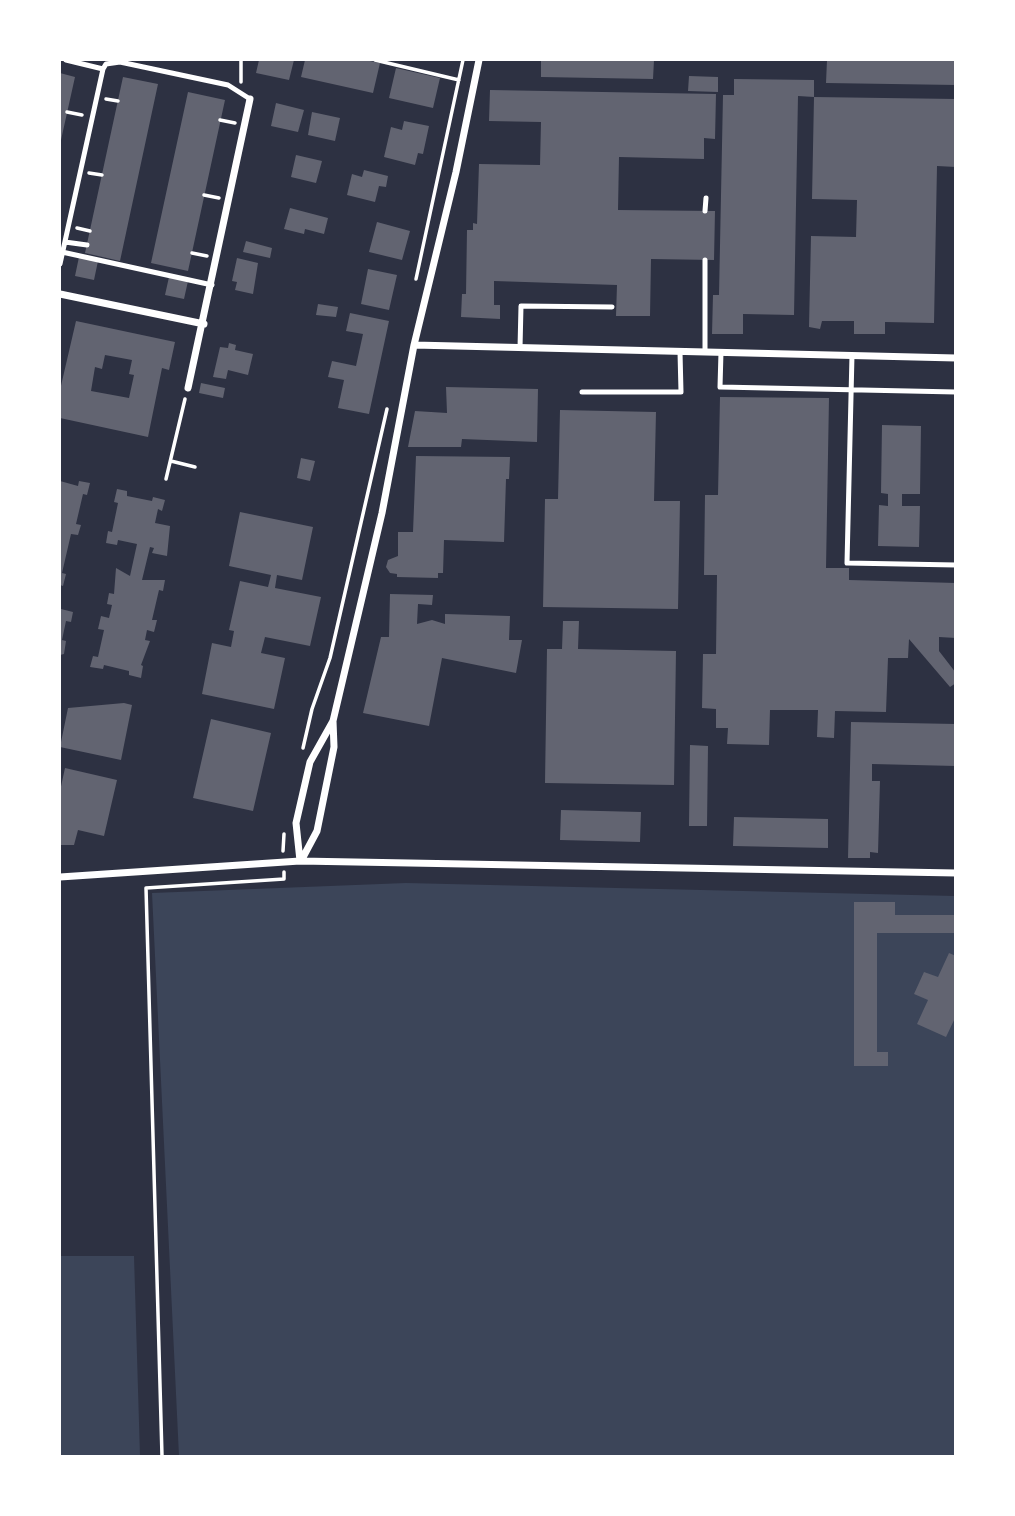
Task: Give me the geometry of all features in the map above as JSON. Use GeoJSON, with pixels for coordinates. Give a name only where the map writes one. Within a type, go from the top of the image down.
{"type":"FeatureCollection","features":[{"type":"Feature","properties":{"kind":"street"},"geometry":{"type":"LineString","coordinates":[[300,862],[317,831],[334,747],[333,721],[382,513],[414,345],[479,60]]}},
{"type":"Feature","properties":{"kind":"street"},"geometry":{"type":"LineString","coordinates":[[188,388],[204,324],[250,99]]}},
{"type":"Feature","properties":{"kind":"street"},"geometry":{"type":"LineString","coordinates":[[60,294],[204,324]]}},
{"type":"Feature","properties":{"kind":"street"},"geometry":{"type":"LineString","coordinates":[[414,345],[956,358]]}},
{"type":"Feature","properties":{"kind":"street"},"geometry":{"type":"LineString","coordinates":[[300,862],[296,823],[310,762],[333,721]]}},
{"type":"Feature","properties":{"kind":"street"},"geometry":{"type":"LineString","coordinates":[[60,877],[284,862],[956,873]]}},
{"type":"Feature","properties":{"kind":"lane"},"geometry":{"type":"LineString","coordinates":[[66,60],[103,69]]}},
{"type":"Feature","properties":{"kind":"lane"},"geometry":{"type":"LineString","coordinates":[[60,264],[106,64],[120,62],[228,85],[250,99]]}},
{"type":"Feature","properties":{"kind":"lane"},"geometry":{"type":"LineString","coordinates":[[705,211],[706,198]]}},
{"type":"Feature","properties":{"kind":"lane"},"geometry":{"type":"LineString","coordinates":[[65,242],[87,245]]}},
{"type":"Feature","properties":{"kind":"lane"},"geometry":{"type":"LineString","coordinates":[[62,252],[212,285]]}},
{"type":"Feature","properties":{"kind":"lane"},"geometry":{"type":"LineString","coordinates":[[705,260],[705,352]]}},
{"type":"Feature","properties":{"kind":"lane"},"geometry":{"type":"LineString","coordinates":[[520,348],[521,306],[612,307]]}},
{"type":"Feature","properties":{"kind":"lane"},"geometry":{"type":"LineString","coordinates":[[582,392],[681,392],[680,352]]}},
{"type":"Feature","properties":{"kind":"lane"},"geometry":{"type":"LineString","coordinates":[[721,352],[720,387],[956,392]]}},
{"type":"Feature","properties":{"kind":"lane"},"geometry":{"type":"LineString","coordinates":[[852,355],[847,563],[956,565]]}},
{"type":"Feature","properties":{"kind":"path"},"geometry":{"type":"LineString","coordinates":[[378,60],[458,80]]}},
{"type":"Feature","properties":{"kind":"path"},"geometry":{"type":"LineString","coordinates":[[415,281],[463,60]]}},
{"type":"Feature","properties":{"kind":"path"},"geometry":{"type":"LineString","coordinates":[[166,479],[188,388]]}},
{"type":"Feature","properties":{"kind":"path"},"geometry":{"type":"LineString","coordinates":[[299,760],[312,709],[330,658],[389,401]]}},
{"type":"Feature","properties":{"kind":"path"},"geometry":{"type":"LineString","coordinates":[[171,461],[195,467]]}},
{"type":"Feature","properties":{"kind":"path"},"geometry":{"type":"LineString","coordinates":[[146,888],[284,879],[285,826]]}},
{"type":"Feature","properties":{"kind":"path"},"geometry":{"type":"LineString","coordinates":[[145,872],[162,1457]]}},
{"type":"Feature","properties":{"kind":"shaded area"},"geometry":{"type":"Polygon","coordinates":[[[406,883],[955,896],[955,1456],[179,1456],[152,893],[406,883]]]}},
{"type":"Feature","properties":{"kind":"shaded area"},"geometry":{"type":"Polygon","coordinates":[[[60,1256],[134,1256],[140,1456],[60,1456],[60,1256]]]}},
{"type":"Feature","properties":{"kind":"building"},"geometry":{"type":"Polygon","coordinates":[[[259,60],[294,60],[289,80],[256,73],[259,60]]]}},
{"type":"Feature","properties":{"kind":"building"},"geometry":{"type":"Polygon","coordinates":[[[305,60],[365,60],[380,63],[373,93],[301,77],[305,60]]]}},
{"type":"Feature","properties":{"kind":"building"},"geometry":{"type":"Polygon","coordinates":[[[541,60],[654,60],[653,79],[541,77],[541,60]]]}},
{"type":"Feature","properties":{"kind":"building"},"geometry":{"type":"Polygon","coordinates":[[[827,60],[956,60],[956,85],[826,83],[827,60]]]}},
{"type":"Feature","properties":{"kind":"building"},"geometry":{"type":"Polygon","coordinates":[[[396,68],[440,78],[433,108],[389,98],[396,68]]]}},
{"type":"Feature","properties":{"kind":"building"},"geometry":{"type":"Polygon","coordinates":[[[60,73],[75,77],[61,140],[60,140],[60,73]]]}},
{"type":"Feature","properties":{"kind":"building"},"geometry":{"type":"Polygon","coordinates":[[[689,76],[718,77],[718,92],[688,91],[689,76]]]}},
{"type":"Feature","properties":{"kind":"building"},"geometry":{"type":"Polygon","coordinates":[[[123,77],[158,84],[120,261],[85,253],[123,77]]]}},
{"type":"Feature","properties":{"kind":"building"},"geometry":{"type":"Polygon","coordinates":[[[734,79],[814,80],[814,97],[798,96],[794,315],[743,314],[743,334],[712,334],[713,295],[719,295],[723,95],[734,95],[734,79]]]}},
{"type":"Feature","properties":{"kind":"building"},"geometry":{"type":"Polygon","coordinates":[[[490,90],[716,94],[715,139],[704,138],[704,159],[619,157],[618,210],[715,211],[714,260],[651,259],[650,316],[616,316],[617,285],[494,281],[494,305],[500,305],[500,319],[461,317],[462,294],[466,294],[467,230],[473,230],[473,223],[477,224],[479,164],[540,165],[541,122],[489,121],[490,90]]]}},
{"type":"Feature","properties":{"kind":"building"},"geometry":{"type":"Polygon","coordinates":[[[188,92],[225,100],[188,271],[151,263],[188,92]]]}},
{"type":"Feature","properties":{"kind":"building"},"geometry":{"type":"Polygon","coordinates":[[[814,97],[956,99],[956,167],[937,166],[934,323],[885,322],[885,334],[854,334],[854,321],[822,321],[820,329],[809,327],[811,236],[856,237],[857,200],[812,199],[814,97]]]}},
{"type":"Feature","properties":{"kind":"building"},"geometry":{"type":"Polygon","coordinates":[[[276,103],[304,110],[298,132],[271,126],[276,103]]]}},
{"type":"Feature","properties":{"kind":"building"},"geometry":{"type":"Polygon","coordinates":[[[312,112],[340,118],[335,141],[308,135],[312,112]]]}},
{"type":"Feature","properties":{"kind":"building"},"geometry":{"type":"Polygon","coordinates":[[[404,121],[429,126],[423,154],[418,153],[415,165],[384,157],[391,127],[402,130],[404,121]]]}},
{"type":"Feature","properties":{"kind":"building"},"geometry":{"type":"Polygon","coordinates":[[[296,155],[322,161],[316,183],[291,177],[296,155]]]}},
{"type":"Feature","properties":{"kind":"building"},"geometry":{"type":"Polygon","coordinates":[[[364,170],[388,176],[386,187],[379,186],[375,202],[347,195],[352,174],[362,177],[364,170]]]}},
{"type":"Feature","properties":{"kind":"building"},"geometry":{"type":"Polygon","coordinates":[[[290,208],[328,218],[324,234],[305,229],[304,234],[284,229],[290,208]]]}},
{"type":"Feature","properties":{"kind":"building"},"geometry":{"type":"Polygon","coordinates":[[[377,222],[410,231],[402,260],[369,252],[377,222]]]}},
{"type":"Feature","properties":{"kind":"building"},"geometry":{"type":"Polygon","coordinates":[[[246,241],[272,248],[270,258],[243,252],[246,241]]]}},
{"type":"Feature","properties":{"kind":"building"},"geometry":{"type":"Polygon","coordinates":[[[79,257],[98,261],[94,280],[75,276],[79,257]]]}},
{"type":"Feature","properties":{"kind":"building"},"geometry":{"type":"Polygon","coordinates":[[[237,258],[258,263],[253,294],[235,290],[237,282],[232,281],[237,258]]]}},
{"type":"Feature","properties":{"kind":"building"},"geometry":{"type":"Polygon","coordinates":[[[368,269],[397,275],[389,310],[361,304],[368,269]]]}},
{"type":"Feature","properties":{"kind":"building"},"geometry":{"type":"Polygon","coordinates":[[[169,277],[188,281],[184,299],[165,295],[169,277]]]}},
{"type":"Feature","properties":{"kind":"building"},"geometry":{"type":"Polygon","coordinates":[[[318,304],[338,307],[336,317],[316,315],[318,304]]]}},
{"type":"Feature","properties":{"kind":"building"},"geometry":{"type":"Polygon","coordinates":[[[350,313],[389,321],[369,414],[338,408],[344,380],[328,377],[332,361],[356,366],[363,334],[346,331],[350,313]]]}},
{"type":"Feature","properties":{"kind":"building"},"geometry":{"type":"Polygon","coordinates":[[[76,321],[175,342],[169,370],[162,368],[148,437],[60,418],[60,390],[76,321]],[[105,355],[102,369],[95,367],[91,391],[129,398],[134,375],[129,374],[132,360],[105,355]]]}},
{"type":"Feature","properties":{"kind":"building"},"geometry":{"type":"Polygon","coordinates":[[[229,343],[236,345],[235,350],[253,354],[248,375],[228,370],[226,379],[213,377],[220,347],[228,348],[229,343]]]}},
{"type":"Feature","properties":{"kind":"building"},"geometry":{"type":"Polygon","coordinates":[[[201,383],[225,388],[223,398],[199,393],[201,383]]]}},
{"type":"Feature","properties":{"kind":"building"},"geometry":{"type":"Polygon","coordinates":[[[446,387],[538,389],[537,442],[462,439],[461,447],[408,447],[415,411],[447,413],[446,387]]]}},
{"type":"Feature","properties":{"kind":"building"},"geometry":{"type":"Polygon","coordinates":[[[720,397],[829,398],[826,568],[849,568],[849,580],[956,583],[956,638],[939,637],[939,651],[956,673],[956,683],[950,687],[909,639],[908,658],[888,658],[886,712],[835,711],[834,738],[817,737],[818,710],[770,710],[769,745],[727,744],[728,728],[716,728],[716,709],[702,708],[703,654],[716,654],[717,575],[704,575],[705,495],[718,495],[720,397]]]}},
{"type":"Feature","properties":{"kind":"building"},"geometry":{"type":"Polygon","coordinates":[[[560,410],[656,412],[654,501],[680,501],[678,609],[543,607],[545,499],[558,499],[560,410]]]}},
{"type":"Feature","properties":{"kind":"building"},"geometry":{"type":"Polygon","coordinates":[[[882,425],[921,426],[920,494],[902,494],[902,506],[920,506],[919,547],[878,546],[879,505],[888,506],[888,494],[881,493],[882,425]]]}},
{"type":"Feature","properties":{"kind":"building"},"geometry":{"type":"Polygon","coordinates":[[[416,456],[510,457],[509,479],[506,479],[504,542],[444,540],[443,573],[438,573],[438,578],[397,577],[397,574],[390,573],[386,567],[388,560],[398,556],[398,532],[413,532],[416,456]]]}},
{"type":"Feature","properties":{"kind":"building"},"geometry":{"type":"Polygon","coordinates":[[[301,458],[315,461],[310,481],[297,478],[301,458]]]}},
{"type":"Feature","properties":{"kind":"building"},"geometry":{"type":"Polygon","coordinates":[[[60,481],[78,486],[79,481],[90,483],[87,495],[83,494],[76,524],[81,525],[78,535],[71,534],[62,573],[66,574],[63,586],[60,585],[60,481]]]}},
{"type":"Feature","properties":{"kind":"building"},"geometry":{"type":"Polygon","coordinates":[[[117,489],[127,491],[127,496],[152,501],[153,497],[165,500],[162,511],[158,509],[155,523],[170,526],[167,556],[152,553],[154,548],[150,547],[142,580],[165,580],[163,591],[159,590],[152,620],[157,620],[154,632],[147,630],[145,640],[150,641],[141,665],[141,678],[129,675],[129,671],[104,665],[103,669],[90,667],[93,656],[98,657],[104,630],[98,629],[101,616],[109,618],[112,605],[107,604],[109,593],[114,594],[116,568],[130,576],[137,544],[118,540],[117,545],[106,543],[108,531],[112,532],[118,503],[114,502],[117,489]]]}},
{"type":"Feature","properties":{"kind":"building"},"geometry":{"type":"Polygon","coordinates":[[[240,512],[313,527],[302,580],[277,575],[275,588],[321,597],[310,646],[265,637],[261,653],[285,658],[274,709],[202,694],[212,643],[231,647],[234,631],[229,630],[240,581],[268,587],[271,575],[229,566],[240,512]]]}},
{"type":"Feature","properties":{"kind":"building"},"geometry":{"type":"Polygon","coordinates":[[[390,594],[433,595],[432,605],[418,604],[417,624],[432,620],[445,624],[445,614],[510,616],[509,640],[522,640],[516,673],[442,658],[429,726],[363,713],[381,637],[389,637],[390,594]]]}},
{"type":"Feature","properties":{"kind":"building"},"geometry":{"type":"Polygon","coordinates":[[[61,609],[73,612],[71,622],[66,621],[62,640],[66,641],[64,654],[60,655],[61,609]]]}},
{"type":"Feature","properties":{"kind":"building"},"geometry":{"type":"Polygon","coordinates":[[[563,621],[579,621],[578,649],[676,651],[674,785],[545,783],[547,649],[562,649],[563,621]]]}},
{"type":"Feature","properties":{"kind":"building"},"geometry":{"type":"Polygon","coordinates":[[[124,703],[132,705],[121,760],[60,747],[68,708],[124,703]]]}},
{"type":"Feature","properties":{"kind":"building"},"geometry":{"type":"Polygon","coordinates":[[[211,719],[271,733],[253,811],[193,798],[211,719]]]}},
{"type":"Feature","properties":{"kind":"building"},"geometry":{"type":"Polygon","coordinates":[[[851,722],[956,724],[956,766],[872,764],[872,781],[880,781],[878,853],[870,852],[870,858],[848,858],[851,722]]]}},
{"type":"Feature","properties":{"kind":"building"},"geometry":{"type":"Polygon","coordinates":[[[690,745],[708,746],[707,826],[689,826],[690,745]]]}},
{"type":"Feature","properties":{"kind":"building"},"geometry":{"type":"Polygon","coordinates":[[[65,768],[117,780],[104,836],[78,830],[74,845],[60,845],[60,791],[65,768]]]}},
{"type":"Feature","properties":{"kind":"building"},"geometry":{"type":"Polygon","coordinates":[[[561,810],[641,812],[640,842],[560,840],[561,810]]]}},
{"type":"Feature","properties":{"kind":"building"},"geometry":{"type":"Polygon","coordinates":[[[734,817],[828,819],[828,848],[733,846],[734,817]]]}},
{"type":"Feature","properties":{"kind":"building"},"geometry":{"type":"Polygon","coordinates":[[[854,902],[895,902],[895,915],[954,915],[954,933],[877,933],[877,1052],[888,1052],[888,1066],[854,1066],[854,902]]]}},
{"type":"Feature","properties":{"kind":"building"},"geometry":{"type":"Polygon","coordinates":[[[949,953],[956,956],[956,1016],[946,1037],[917,1024],[928,1000],[914,994],[924,972],[938,977],[949,953]]]}}]}
